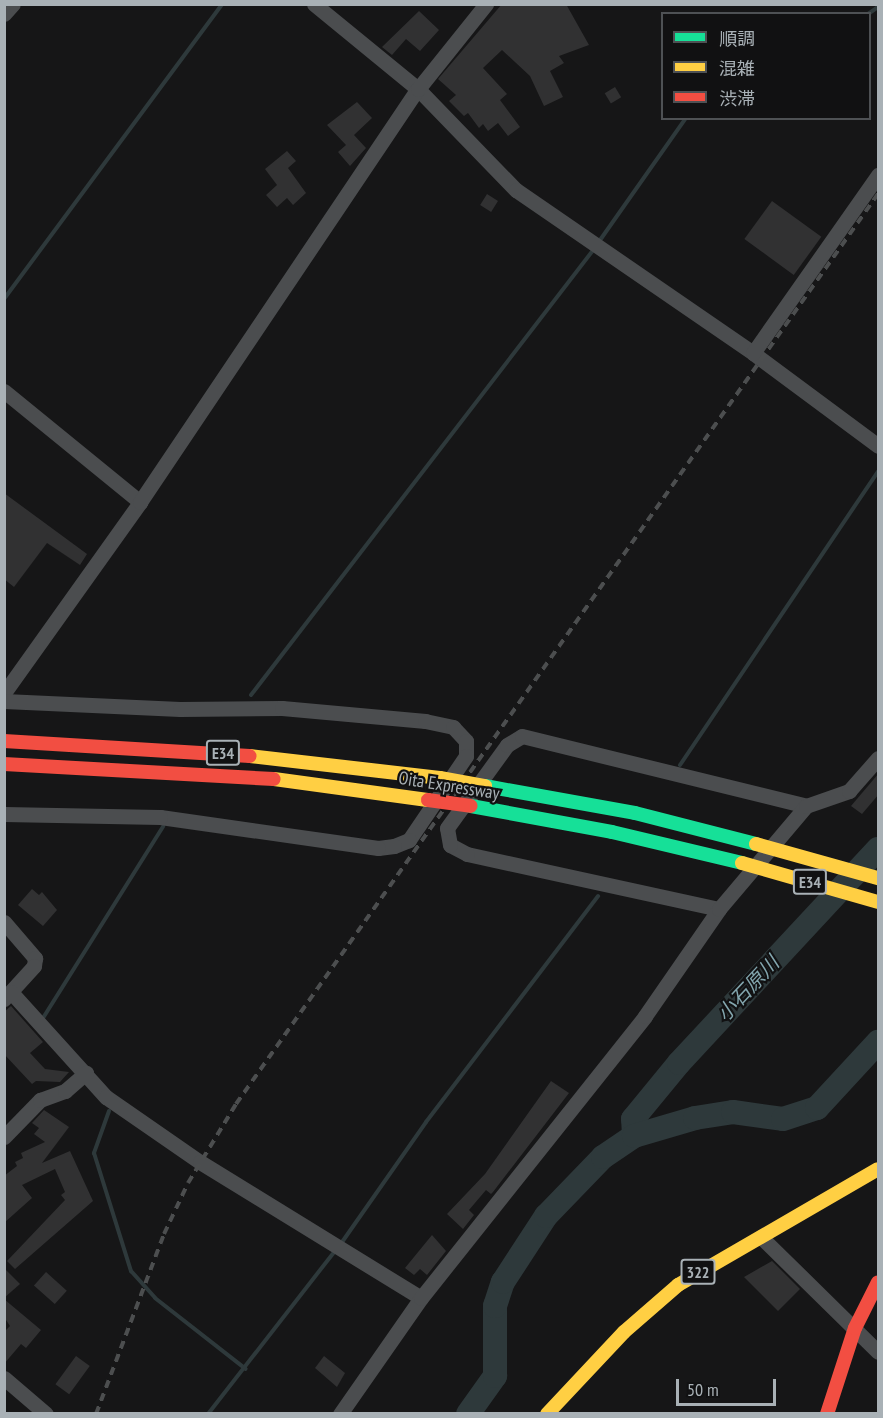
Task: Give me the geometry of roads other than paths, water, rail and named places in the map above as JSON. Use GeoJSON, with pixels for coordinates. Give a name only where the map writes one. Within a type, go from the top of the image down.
{"type":"FeatureCollection","features":[{"type":"Feature","properties":{"kind":"highway","name":"Oita Expressway"},"geometry":{"type":"LineString","coordinates":[[4,741],[288,758],[440,778],[634,813],[756,843],[879,878]]}},
{"type":"Feature","properties":{"kind":"highway","name":"Oita Expressway"},"geometry":{"type":"LineString","coordinates":[[4,764],[285,780],[471,806],[612,832],[742,863],[879,902]]}},
{"type":"Feature","properties":{"kind":"highway","name":"322"},"geometry":{"type":"LineString","coordinates":[[547,1413],[624,1332],[678,1285],[879,1169]]}},
{"type":"Feature","properties":{"kind":"highway"},"geometry":{"type":"LineString","coordinates":[[827,1413],[855,1328],[879,1282]]}},
{"type":"Feature","properties":{"kind":"street"},"geometry":{"type":"LineString","coordinates":[[4,14],[13,4]]}},
{"type":"Feature","properties":{"kind":"street"},"geometry":{"type":"LineString","coordinates":[[314,4],[418,89],[516,190],[753,354],[879,446]]}},
{"type":"Feature","properties":{"kind":"street"},"geometry":{"type":"LineString","coordinates":[[4,693],[140,501],[418,89],[486,4]]}},
{"type":"Feature","properties":{"kind":"street"},"geometry":{"type":"LineString","coordinates":[[753,354],[879,176]]}},
{"type":"Feature","properties":{"kind":"street"},"geometry":{"type":"LineString","coordinates":[[4,391],[140,501]]}},
{"type":"Feature","properties":{"kind":"street"},"geometry":{"type":"LineString","coordinates":[[4,701],[180,709],[282,708],[425,721],[453,728],[466,741],[466,756],[409,840],[394,846],[378,848],[160,817],[4,814]]}},
{"type":"Feature","properties":{"kind":"street"},"geometry":{"type":"LineString","coordinates":[[719,909],[467,854],[450,845],[447,828],[507,746],[522,736],[806,806]]}},
{"type":"Feature","properties":{"kind":"street"},"geometry":{"type":"LineString","coordinates":[[340,1413],[421,1298],[645,1016],[719,909],[806,806],[849,791],[879,758]]}},
{"type":"Feature","properties":{"kind":"street"},"geometry":{"type":"LineString","coordinates":[[4,922],[35,958],[34,966],[8,995],[86,1073],[106,1097],[200,1162],[421,1298]]}},
{"type":"Feature","properties":{"kind":"street"},"geometry":{"type":"LineString","coordinates":[[4,1137],[40,1100],[65,1091],[86,1073]]}},
{"type":"Feature","properties":{"kind":"street"},"geometry":{"type":"LineString","coordinates":[[761,1237],[879,1352]]}},
{"type":"Feature","properties":{"kind":"street"},"geometry":{"type":"LineString","coordinates":[[4,1378],[46,1413]]}},
{"type":"Feature","properties":{"kind":"waterway"},"geometry":{"type":"LineString","coordinates":[[4,299],[222,4]]}},
{"type":"Feature","properties":{"kind":"waterway"},"geometry":{"type":"LineString","coordinates":[[871,12],[878,7]]}},
{"type":"Feature","properties":{"kind":"waterway"},"geometry":{"type":"LineString","coordinates":[[598,243],[685,120]]}},
{"type":"Feature","properties":{"kind":"waterway"},"geometry":{"type":"LineString","coordinates":[[251,695],[594,249]]}},
{"type":"Feature","properties":{"kind":"waterway"},"geometry":{"type":"LineString","coordinates":[[680,765],[878,472]]}},
{"type":"Feature","properties":{"kind":"waterway"},"geometry":{"type":"LineString","coordinates":[[43,1018],[163,827]]}},
{"type":"Feature","properties":{"kind":"waterway","name":"小石原川"},"geometry":{"type":"LineString","coordinates":[[634,1136],[633,1119],[679,1063],[878,849]]}},
{"type":"Feature","properties":{"kind":"waterway"},"geometry":{"type":"LineString","coordinates":[[340,1245],[426,1122],[598,896]]}},
{"type":"Feature","properties":{"kind":"waterway","name":"小石原川"},"geometry":{"type":"LineString","coordinates":[[468,1414],[495,1376],[495,1306],[503,1282],[546,1216],[603,1157],[634,1136],[695,1118],[733,1112],[783,1119],[817,1108],[878,1042]]}},
{"type":"Feature","properties":{"kind":"waterway"},"geometry":{"type":"LineString","coordinates":[[109,1111],[94,1153],[131,1271],[155,1298],[246,1369]]}},
{"type":"Feature","properties":{"kind":"waterway"},"geometry":{"type":"LineString","coordinates":[[208,1414],[335,1251]]}},
{"type":"Feature","properties":{"kind":"railway"},"geometry":{"type":"LineString","coordinates":[[96,1414],[164,1234],[188,1183],[236,1104],[878,194]]}}]}
